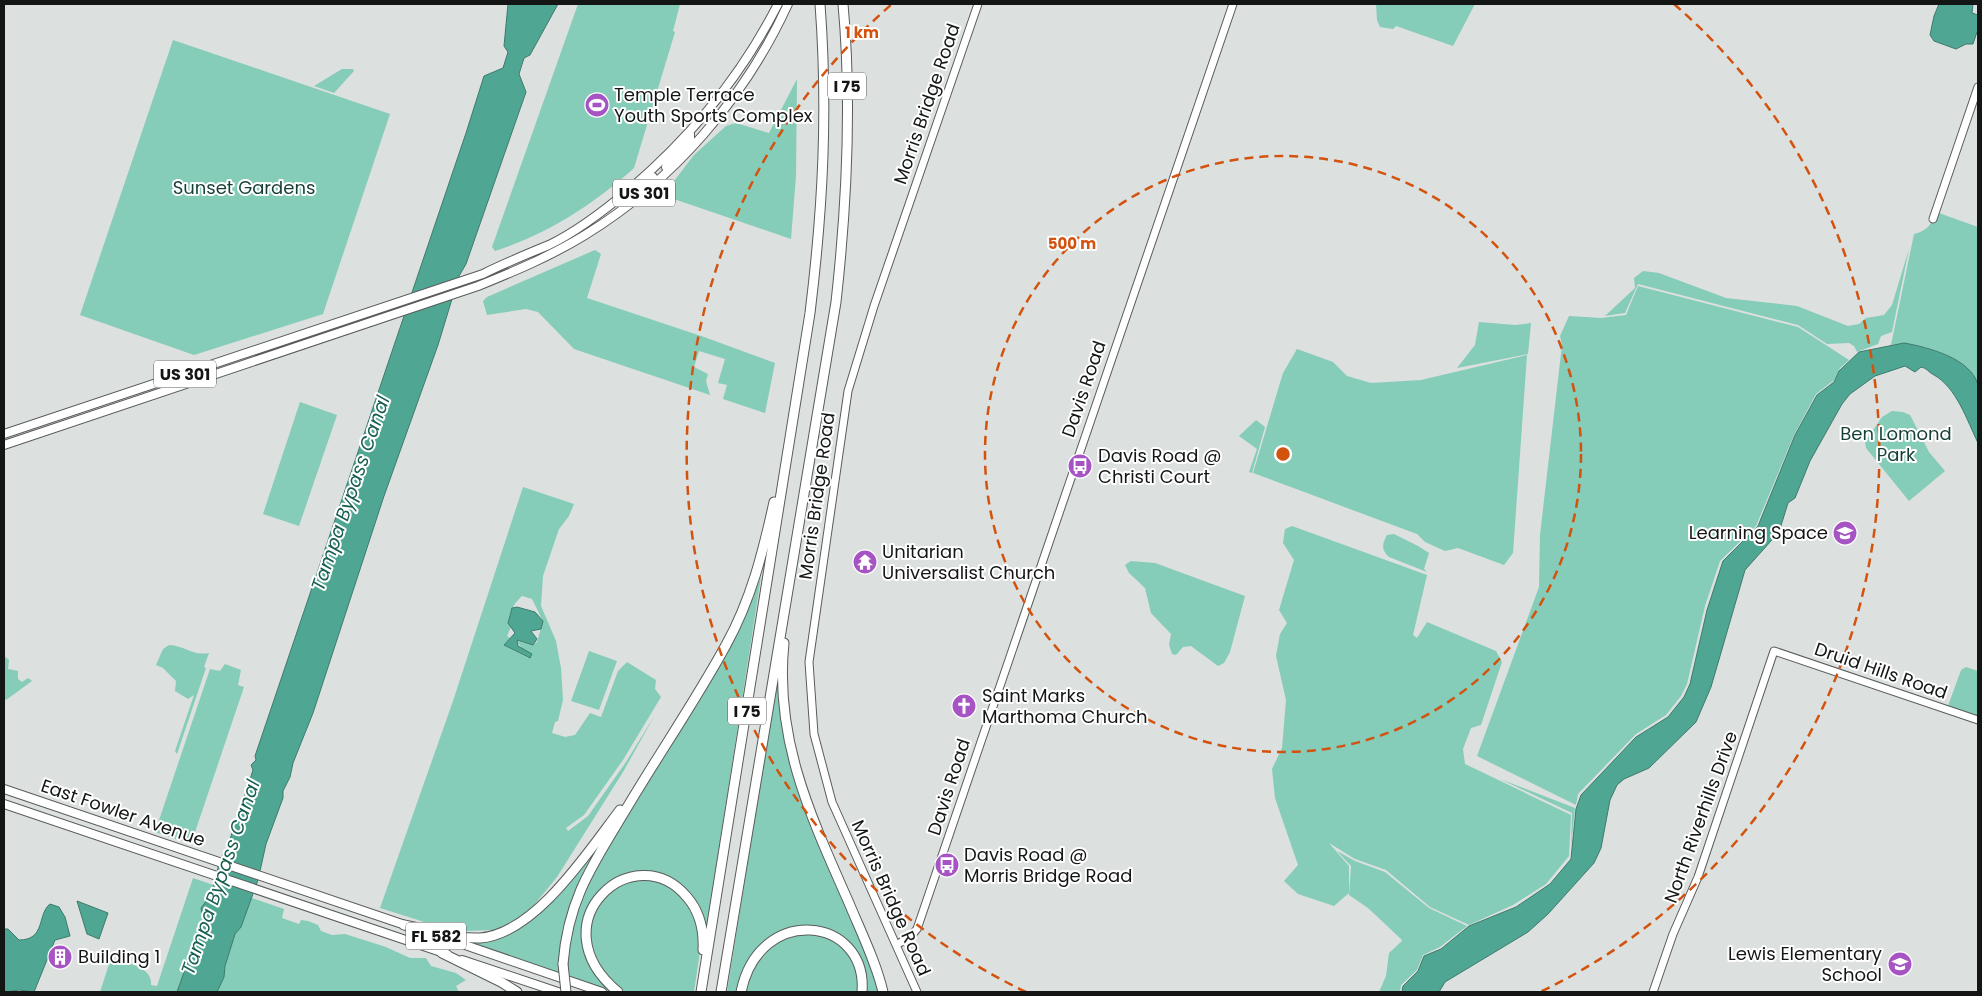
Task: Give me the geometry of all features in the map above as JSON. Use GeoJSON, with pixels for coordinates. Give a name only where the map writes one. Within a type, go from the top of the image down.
{"type":"FeatureCollection","features":[{"type":"Feature","properties":{"kind":"highway","name":"I 75"},"geometry":{"type":"LineString","coordinates":[[700,992],[810,313],[822,204],[825,93],[820,4]]}},
{"type":"Feature","properties":{"kind":"highway","name":"I 75"},"geometry":{"type":"LineString","coordinates":[[721,992],[831,331],[842,244],[848,131],[843,4]]}},
{"type":"Feature","properties":{"kind":"highway"},"geometry":{"type":"LineString","coordinates":[[566,992],[563,964],[568,926],[579,890],[646,776],[719,658],[742,612],[762,554],[791,429]]}},
{"type":"Feature","properties":{"kind":"highway"},"geometry":{"type":"LineString","coordinates":[[793,562],[782,668],[788,742],[807,806],[870,955],[883,992]]}},
{"type":"Feature","properties":{"kind":"highway"},"geometry":{"type":"LineString","coordinates":[[404,925],[479,938],[500,934],[521,924],[542,905],[586,855],[646,776]]}},
{"type":"Feature","properties":{"kind":"highway"},"geometry":{"type":"LineString","coordinates":[[618,992],[600,974],[591,958],[586,941],[586,924],[592,907],[603,892],[616,883],[641,876],[662,879],[672,884],[686,895],[693,905],[699,918],[704,943],[700,992]]}},
{"type":"Feature","properties":{"kind":"highway"},"geometry":{"type":"LineString","coordinates":[[741,992],[747,971],[763,947],[780,935],[803,930],[824,933],[845,946],[858,966],[862,977],[862,992]]}},
{"type":"Feature","properties":{"kind":"highway"},"geometry":{"type":"LineString","coordinates":[[442,953],[517,992]]}},
{"type":"Feature","properties":{"kind":"highway"},"geometry":{"type":"LineString","coordinates":[[870,955],[889,992]]}},
{"type":"Feature","properties":{"kind":"main road","name":"US 301"},"geometry":{"type":"LineString","coordinates":[[4,434],[483,274],[549,244],[606,209],[690,134],[744,65],[778,4]]}},
{"type":"Feature","properties":{"kind":"main road","name":"US 301"},"geometry":{"type":"LineString","coordinates":[[4,444],[478,286],[564,247],[602,225],[641,196],[677,163],[713,124],[757,63],[788,4]]}},
{"type":"Feature","properties":{"kind":"main road"},"geometry":{"type":"LineString","coordinates":[[641,196],[639,190],[690,141],[690,134]]}},
{"type":"Feature","properties":{"kind":"main road"},"geometry":{"type":"LineString","coordinates":[[564,247],[567,240],[619,205],[622,196]]}},
{"type":"Feature","properties":{"kind":"main road"},"geometry":{"type":"LineString","coordinates":[[319,340],[327,332],[394,309],[406,300]]}},
{"type":"Feature","properties":{"kind":"main road"},"geometry":{"type":"LineString","coordinates":[[245,363],[249,358],[311,336],[313,330]]}},
{"type":"Feature","properties":{"kind":"main road","name":"East Fowler Avenue"},"geometry":{"type":"LineString","coordinates":[[4,789],[602,992]]}},
{"type":"Feature","properties":{"kind":"main road","name":"East Fowler Avenue"},"geometry":{"type":"LineString","coordinates":[[4,804],[558,992]]}},
{"type":"Feature","properties":{"kind":"street","name":"Morris Bridge Road"},"geometry":{"type":"LineString","coordinates":[[917,992],[825,782],[814,734],[810,704],[811,641],[848,391],[877,298],[978,4]]}},
{"type":"Feature","properties":{"kind":"street","name":"Davis Road"},"geometry":{"type":"LineString","coordinates":[[896,946],[910,937],[917,929],[1233,4]]}},
{"type":"Feature","properties":{"kind":"street"},"geometry":{"type":"LineString","coordinates":[[1933,219],[1978,88]]}},
{"type":"Feature","properties":{"kind":"street","name":"Druid Hills Road"},"geometry":{"type":"LineString","coordinates":[[1774,651],[1978,720]]}},
{"type":"Feature","properties":{"kind":"street","name":"North Riverhills Drive"},"geometry":{"type":"LineString","coordinates":[[1654,992],[1673,934],[1698,877],[1774,651]]}},
{"type":"Feature","properties":{"kind":"green space","name":"Temple Terrace Youth Sports Complex"},"geometry":{"type":"Polygon","coordinates":[[[578,4],[680,4],[673,31],[675,32],[634,168],[603,194],[569,217],[533,236],[495,251],[492,247],[578,4]]]}},
{"type":"Feature","properties":{"kind":"green space"},"geometry":{"type":"Polygon","coordinates":[[[1376,4],[1475,4],[1453,46],[1396,26],[1393,29],[1380,27],[1377,20],[1376,4]]]}},
{"type":"Feature","properties":{"kind":"green space","name":"Sunset Gardens"},"geometry":{"type":"Polygon","coordinates":[[[173,40],[390,114],[323,314],[194,355],[80,315],[173,40]]]}},
{"type":"Feature","properties":{"kind":"green space"},"geometry":{"type":"Polygon","coordinates":[[[342,69],[353,69],[354,71],[334,93],[314,86],[342,69]]]}},
{"type":"Feature","properties":{"kind":"green space"},"geometry":{"type":"Polygon","coordinates":[[[797,79],[796,176],[791,239],[668,197],[661,198],[694,155],[726,126],[736,123],[769,133],[797,79]]]}},
{"type":"Feature","properties":{"kind":"green space"},"geometry":{"type":"Polygon","coordinates":[[[1936,212],[1978,227],[1978,384],[1961,365],[1940,352],[1917,346],[1891,345],[1914,234],[1928,226],[1936,212]]]}},
{"type":"Feature","properties":{"kind":"green space"},"geometry":{"type":"Polygon","coordinates":[[[1909,249],[1892,332],[1881,336],[1878,344],[1857,352],[1854,346],[1849,343],[1827,344],[1798,325],[1638,284],[1625,313],[1605,316],[1635,288],[1634,278],[1643,271],[1659,273],[1726,298],[1797,306],[1848,326],[1859,324],[1866,318],[1884,315],[1892,305],[1909,249]]]}},
{"type":"Feature","properties":{"kind":"green space"},"geometry":{"type":"Polygon","coordinates":[[[595,250],[601,254],[587,298],[775,363],[765,413],[723,399],[727,385],[718,383],[725,359],[699,351],[694,367],[708,374],[706,381],[710,395],[574,349],[538,312],[526,309],[487,315],[483,301],[487,297],[595,250]]]}},
{"type":"Feature","properties":{"kind":"green space"},"geometry":{"type":"Polygon","coordinates":[[[1638,286],[1798,327],[1849,360],[1840,368],[1834,380],[1816,394],[1794,435],[1756,526],[1720,561],[1705,606],[1687,684],[1681,696],[1666,715],[1636,734],[1578,794],[1576,805],[1477,756],[1539,587],[1540,535],[1562,345],[1560,336],[1569,316],[1601,318],[1626,315],[1638,286]]]}},
{"type":"Feature","properties":{"kind":"green space"},"geometry":{"type":"Polygon","coordinates":[[[1479,322],[1515,325],[1531,323],[1528,354],[1457,368],[1475,345],[1479,322]]]}},
{"type":"Feature","properties":{"kind":"green space"},"geometry":{"type":"Polygon","coordinates":[[[1297,349],[1333,362],[1347,376],[1371,383],[1421,380],[1527,355],[1513,553],[1504,565],[1458,548],[1445,551],[1425,542],[1417,534],[1253,473],[1283,373],[1297,349]]]}},
{"type":"Feature","properties":{"kind":"green space"},"geometry":{"type":"Polygon","coordinates":[[[300,402],[337,415],[299,526],[263,514],[300,402]]]}},
{"type":"Feature","properties":{"kind":"green space","name":"Ben Lomond Park"},"geometry":{"type":"Polygon","coordinates":[[[1892,411],[1910,415],[1929,452],[1945,471],[1909,501],[1866,448],[1865,442],[1882,417],[1892,411]]]}},
{"type":"Feature","properties":{"kind":"green space"},"geometry":{"type":"Polygon","coordinates":[[[1256,420],[1265,427],[1252,473],[1249,472],[1257,449],[1239,436],[1256,420]]]}},
{"type":"Feature","properties":{"kind":"green space"},"geometry":{"type":"Polygon","coordinates":[[[523,487],[574,504],[569,516],[559,529],[543,576],[541,606],[556,641],[561,668],[563,700],[558,721],[555,722],[552,733],[565,737],[575,735],[590,713],[601,717],[618,671],[627,662],[656,680],[655,689],[661,697],[623,760],[584,815],[566,828],[568,831],[588,816],[626,762],[655,715],[623,772],[557,877],[526,915],[495,930],[463,931],[437,926],[380,908],[453,701],[523,487]],[[522,596],[514,605],[508,623],[511,627],[507,636],[510,638],[504,645],[528,658],[532,654],[522,649],[517,641],[533,645],[537,642],[543,621],[532,599],[522,596]]]}},
{"type":"Feature","properties":{"kind":"green space"},"geometry":{"type":"Polygon","coordinates":[[[1292,526],[1427,575],[1413,635],[1417,638],[1427,622],[1496,651],[1502,662],[1481,725],[1471,728],[1463,749],[1465,764],[1571,815],[1569,856],[1546,884],[1513,905],[1469,925],[1430,907],[1386,870],[1355,859],[1329,843],[1349,866],[1349,893],[1334,906],[1298,894],[1284,881],[1298,865],[1275,798],[1272,769],[1282,748],[1286,700],[1276,656],[1280,634],[1287,623],[1279,610],[1294,560],[1283,543],[1285,529],[1292,526]]]}},
{"type":"Feature","properties":{"kind":"green space"},"geometry":{"type":"Polygon","coordinates":[[[1394,534],[1429,553],[1424,569],[1427,572],[1389,557],[1386,554],[1383,547],[1384,541],[1387,535],[1394,534]]]}},
{"type":"Feature","properties":{"kind":"green space"},"geometry":{"type":"Polygon","coordinates":[[[1131,561],[1155,563],[1245,596],[1230,652],[1224,663],[1218,666],[1191,646],[1183,647],[1176,655],[1172,654],[1169,645],[1171,634],[1151,613],[1145,588],[1129,573],[1125,565],[1131,561]]]}},
{"type":"Feature","properties":{"kind":"green space"},"geometry":{"type":"Polygon","coordinates":[[[761,577],[706,932],[697,909],[655,876],[605,888],[584,938],[611,989],[608,991],[567,976],[567,946],[586,883],[734,640],[761,577]]]}},
{"type":"Feature","properties":{"kind":"green space"},"geometry":{"type":"Polygon","coordinates":[[[169,645],[203,654],[209,653],[204,667],[206,668],[177,754],[175,751],[194,695],[188,699],[175,691],[176,681],[163,668],[156,665],[163,649],[169,645]]]}},
{"type":"Feature","properties":{"kind":"green space"},"geometry":{"type":"Polygon","coordinates":[[[589,651],[617,661],[599,710],[571,701],[589,651]]]}},
{"type":"Feature","properties":{"kind":"green space"},"geometry":{"type":"Polygon","coordinates":[[[4,656],[9,660],[8,669],[18,671],[18,679],[22,682],[28,678],[32,681],[6,700],[4,699],[4,656]]]}},
{"type":"Feature","properties":{"kind":"green space"},"geometry":{"type":"Polygon","coordinates":[[[225,664],[241,670],[238,685],[244,687],[191,844],[155,832],[210,669],[220,671],[225,664]]]}},
{"type":"Feature","properties":{"kind":"green space"},"geometry":{"type":"Polygon","coordinates":[[[1966,667],[1978,671],[1978,718],[1948,706],[1961,670],[1966,667]]]}},
{"type":"Feature","properties":{"kind":"green space"},"geometry":{"type":"Polygon","coordinates":[[[778,672],[784,735],[794,778],[881,992],[864,992],[853,952],[822,930],[770,939],[738,992],[727,992],[778,672]]]}},
{"type":"Feature","properties":{"kind":"green space"},"geometry":{"type":"Polygon","coordinates":[[[1500,779],[1575,808],[1571,848],[1572,813],[1500,779]]]}},
{"type":"Feature","properties":{"kind":"green space"},"geometry":{"type":"Polygon","coordinates":[[[603,836],[585,869],[571,901],[562,935],[559,973],[466,941],[518,928],[603,836]]]}},
{"type":"Feature","properties":{"kind":"green space"},"geometry":{"type":"Polygon","coordinates":[[[1337,851],[1355,861],[1385,872],[1429,908],[1467,926],[1440,947],[1423,955],[1417,970],[1401,985],[1400,992],[1379,992],[1386,976],[1389,953],[1402,941],[1368,908],[1349,895],[1351,866],[1337,851]]]}},
{"type":"Feature","properties":{"kind":"green space"},"geometry":{"type":"Polygon","coordinates":[[[193,878],[284,909],[282,918],[299,924],[301,920],[308,921],[318,925],[321,931],[332,935],[345,934],[386,947],[410,958],[426,958],[431,966],[456,973],[466,980],[456,986],[459,992],[100,992],[111,958],[143,969],[148,973],[151,985],[157,986],[193,878]]]}},
{"type":"Feature","properties":{"kind":"green space"},"geometry":{"type":"Polygon","coordinates":[[[634,878],[662,881],[691,905],[702,938],[694,992],[621,992],[602,975],[587,929],[602,896],[634,878]]]}},
{"type":"Feature","properties":{"kind":"green space"},"geometry":{"type":"Polygon","coordinates":[[[818,933],[838,944],[850,955],[856,970],[860,992],[744,992],[757,958],[784,936],[818,933]]]}},
{"type":"Feature","properties":{"kind":"water","name":"Tampa Bypass Canal"},"geometry":{"type":"Polygon","coordinates":[[[508,4],[558,4],[530,55],[524,58],[519,74],[526,92],[466,264],[459,276],[438,345],[384,496],[313,713],[293,763],[290,777],[283,791],[283,798],[266,844],[258,880],[241,927],[235,934],[225,966],[224,977],[217,992],[177,992],[203,919],[201,908],[211,895],[220,860],[228,846],[235,823],[242,818],[240,810],[253,770],[251,765],[256,760],[255,756],[484,76],[503,68],[508,52],[504,46],[508,4]]]}},
{"type":"Feature","properties":{"kind":"water"},"geometry":{"type":"Polygon","coordinates":[[[1939,4],[1973,4],[1972,13],[1978,15],[1978,29],[1973,44],[1966,44],[1956,49],[1934,41],[1930,35],[1939,4]]]}},
{"type":"Feature","properties":{"kind":"water"},"geometry":{"type":"Polygon","coordinates":[[[1904,343],[1924,347],[1947,355],[1967,368],[1974,376],[1980,397],[1978,443],[1949,387],[1942,380],[1921,367],[1915,372],[1905,366],[1875,376],[1850,394],[1842,404],[1810,461],[1795,498],[1788,503],[1779,532],[1745,570],[1711,687],[1696,722],[1649,768],[1624,779],[1617,785],[1610,800],[1601,848],[1594,863],[1548,914],[1528,932],[1445,982],[1439,992],[1402,992],[1403,986],[1418,971],[1424,956],[1441,949],[1469,926],[1516,907],[1550,884],[1571,859],[1576,809],[1581,795],[1636,737],[1668,717],[1684,697],[1690,684],[1707,610],[1723,561],[1758,526],[1795,435],[1817,395],[1834,382],[1839,371],[1859,352],[1904,343]]]}},
{"type":"Feature","properties":{"kind":"water"},"geometry":{"type":"Polygon","coordinates":[[[517,607],[535,612],[543,621],[541,629],[531,631],[537,639],[533,645],[517,640],[518,646],[532,654],[530,658],[504,645],[515,633],[508,623],[512,608],[517,607]]]}},
{"type":"Feature","properties":{"kind":"water"},"geometry":{"type":"Polygon","coordinates":[[[77,901],[108,913],[99,939],[87,934],[77,901]]]}},
{"type":"Feature","properties":{"kind":"water"},"geometry":{"type":"Polygon","coordinates":[[[50,904],[59,907],[65,917],[70,936],[55,940],[34,992],[19,990],[6,992],[4,990],[4,929],[8,929],[19,940],[28,939],[37,931],[43,914],[50,904]]]}},
{"type":"Feature","properties":{"kind":"place","name":"Temple Terrace Youth Sports Complex"},"geometry":{"type":"Point","coordinates":[597,105]}},
{"type":"Feature","properties":{"kind":"place","name":"Davis Road @ Christi Court"},"geometry":{"type":"Point","coordinates":[1080,466]}},
{"type":"Feature","properties":{"kind":"place","name":"Learning Space"},"geometry":{"type":"Point","coordinates":[1845,533]}},
{"type":"Feature","properties":{"kind":"place","name":"Unitarian Universalist Church"},"geometry":{"type":"Point","coordinates":[865,562]}},
{"type":"Feature","properties":{"kind":"place","name":"Saint Marks Marthoma Church"},"geometry":{"type":"Point","coordinates":[964,706]}},
{"type":"Feature","properties":{"kind":"place","name":"Davis Road @ Morris Bridge Road"},"geometry":{"type":"Point","coordinates":[947,865]}},
{"type":"Feature","properties":{"kind":"place","name":"Building 1"},"geometry":{"type":"Point","coordinates":[60,957]}},
{"type":"Feature","properties":{"kind":"place","name":"Lewis Elementary School"},"geometry":{"type":"Point","coordinates":[1900,964]}}]}
